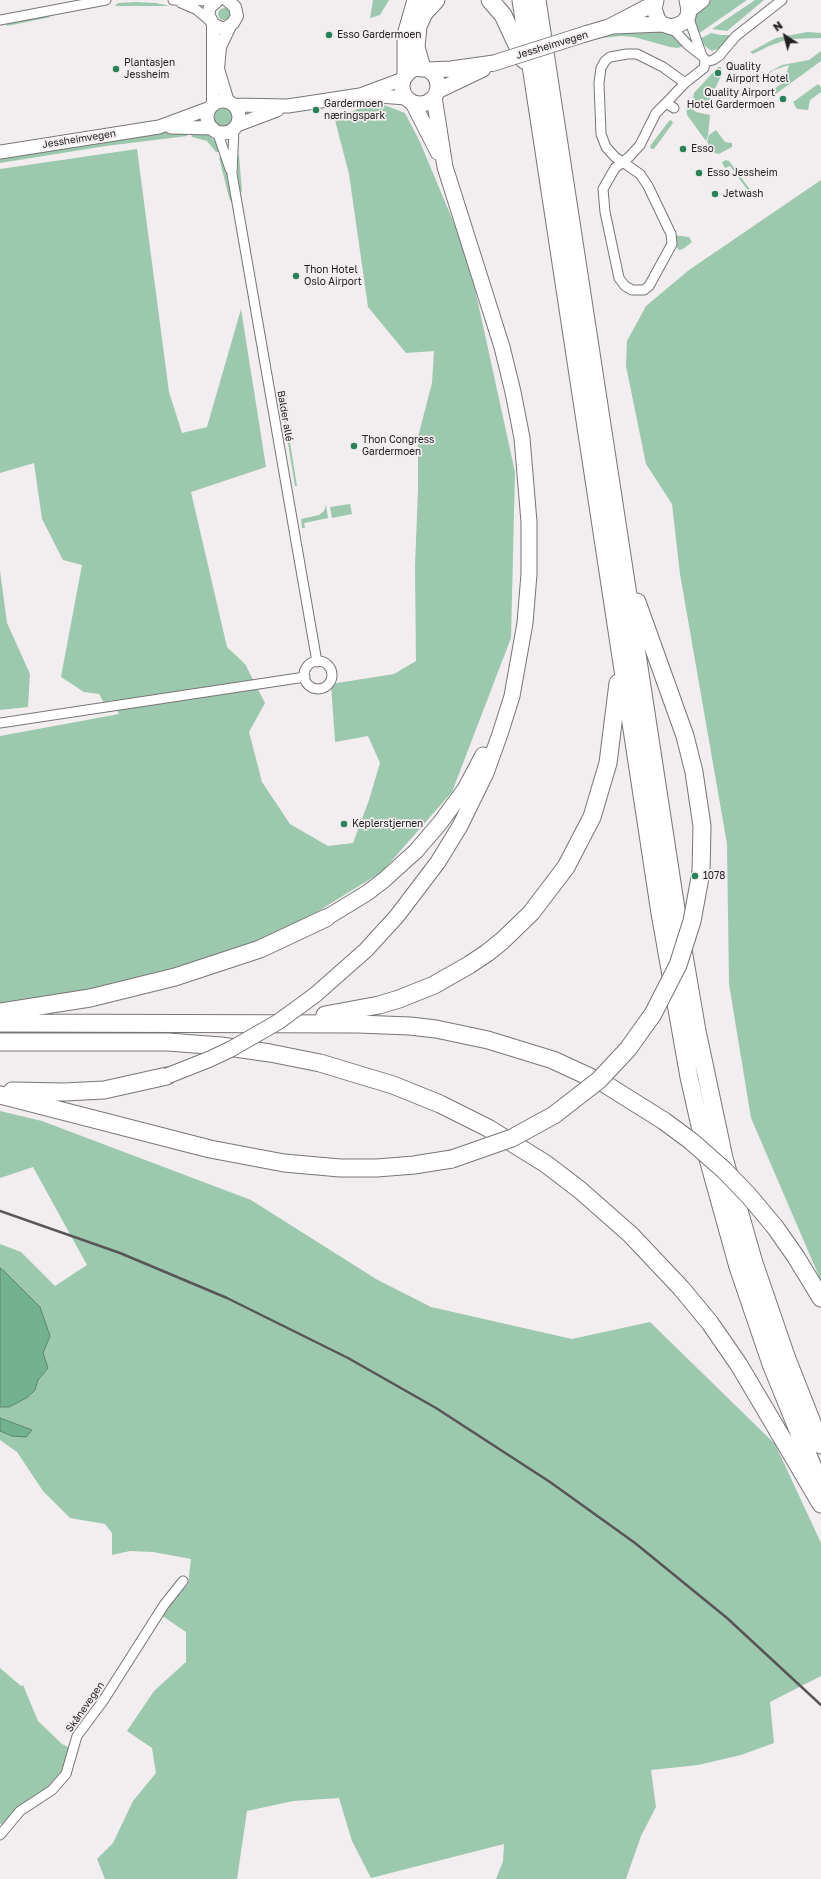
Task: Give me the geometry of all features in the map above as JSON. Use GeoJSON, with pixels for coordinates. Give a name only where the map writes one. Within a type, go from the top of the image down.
{"type":"FeatureCollection","features":[{"type":"Feature","properties":{"kind":"highway"},"geometry":{"type":"LineString","coordinates":[[404,77],[406,35],[416,0]]}},
{"type":"Feature","properties":{"kind":"highway"},"geometry":{"type":"LineString","coordinates":[[425,69],[416,47],[417,34],[424,14],[436,0]]}},
{"type":"Feature","properties":{"kind":"highway"},"geometry":{"type":"LineString","coordinates":[[490,0],[503,15],[509,25],[535,87]]}},
{"type":"Feature","properties":{"kind":"highway"},"geometry":{"type":"LineString","coordinates":[[521,0],[671,982],[705,1148],[726,1228],[758,1327],[786,1403],[821,1487]]}},
{"type":"Feature","properties":{"kind":"highway"},"geometry":{"type":"LineString","coordinates":[[537,0],[681,939],[697,1031],[714,1113],[737,1202],[764,1292],[798,1390],[821,1445]]}},
{"type":"Feature","properties":{"kind":"highway"},"geometry":{"type":"LineString","coordinates":[[0,1095],[210,1149],[284,1163],[340,1168],[377,1168],[452,1159],[512,1138],[554,1115],[589,1089],[623,1055],[652,1014],[678,965],[692,921],[701,872],[701,814],[692,762],[622,554]]}},
{"type":"Feature","properties":{"kind":"highway"},"geometry":{"type":"LineString","coordinates":[[250,1023],[275,1017],[332,1014],[358,1010],[399,999],[434,984],[469,965],[502,941],[522,923],[544,898],[566,868],[584,834],[599,798],[613,736],[618,686],[618,642]]}},
{"type":"Feature","properties":{"kind":"highway"},"geometry":{"type":"LineString","coordinates":[[0,1012],[90,998],[175,977],[260,949],[326,918]]}},
{"type":"Feature","properties":{"kind":"highway"},"geometry":{"type":"LineString","coordinates":[[0,1023],[250,1023],[403,1026],[436,1029],[488,1040],[553,1060],[625,1096],[664,1120],[724,1170],[749,1196],[775,1227],[796,1257],[821,1298]]}},
{"type":"Feature","properties":{"kind":"highway"},"geometry":{"type":"LineString","coordinates":[[0,1042],[168,1042],[221,1046],[270,1053],[339,1068],[393,1085],[440,1104],[488,1128],[546,1164],[580,1190],[631,1235],[676,1282],[710,1323],[739,1365],[821,1504]]}},
{"type":"Feature","properties":{"kind":"highway"},"geometry":{"type":"LineString","coordinates":[[0,1089],[45,1092],[84,1091],[128,1085],[167,1076]]}},
{"type":"Feature","properties":{"kind":"main road"},"geometry":{"type":"LineString","coordinates":[[656,1],[655,15],[667,25],[684,22],[688,9],[702,0]]}},
{"type":"Feature","properties":{"kind":"main road","name":"Jessheimvegen"},"geometry":{"type":"LineString","coordinates":[[425,69],[451,69],[494,63],[609,27],[656,1]]}},
{"type":"Feature","properties":{"kind":"main road","name":"Jessheimvegen"},"geometry":{"type":"LineString","coordinates":[[609,27],[667,25]]}},
{"type":"Feature","properties":{"kind":"main road","name":"Jessheimvegen"},"geometry":{"type":"LineString","coordinates":[[436,94],[494,63]]}},
{"type":"Feature","properties":{"kind":"main road"},"geometry":{"type":"LineString","coordinates":[[288,106],[235,126],[229,131],[215,130],[208,121],[211,107],[220,101],[231,104],[288,106],[360,95],[404,77],[410,70],[425,69],[432,73],[437,81],[436,94],[445,167]]}},
{"type":"Feature","properties":{"kind":"main road"},"geometry":{"type":"LineString","coordinates":[[167,1076],[210,1059],[237,1046],[278,1022],[315,995],[352,963],[389,925],[412,898],[449,845],[478,792],[494,753],[512,696],[521,647],[527,600],[530,550],[528,493],[522,438],[502,347],[445,167],[410,101],[402,89],[404,77]]}},
{"type":"Feature","properties":{"kind":"main road"},"geometry":{"type":"LineString","coordinates":[[360,95],[425,103],[436,94]]}},
{"type":"Feature","properties":{"kind":"main road"},"geometry":{"type":"LineString","coordinates":[[231,104],[239,117],[235,126]]}},
{"type":"Feature","properties":{"kind":"main road","name":"Jessheimvegen"},"geometry":{"type":"LineString","coordinates":[[159,127],[211,107]]}},
{"type":"Feature","properties":{"kind":"main road","name":"Jessheimvegen"},"geometry":{"type":"LineString","coordinates":[[0,152],[159,127],[215,130]]}},
{"type":"Feature","properties":{"kind":"main road"},"geometry":{"type":"LineString","coordinates":[[326,918],[367,893],[400,866],[428,838],[452,808],[475,772],[494,732],[502,713],[521,647]]}},
{"type":"Feature","properties":{"kind":"street"},"geometry":{"type":"LineString","coordinates":[[0,20],[106,0]]}},
{"type":"Feature","properties":{"kind":"street"},"geometry":{"type":"LineString","coordinates":[[173,0],[225,1],[237,11],[237,16],[230,26],[220,47],[218,69],[231,104]]}},
{"type":"Feature","properties":{"kind":"street"},"geometry":{"type":"LineString","coordinates":[[176,0],[197,10],[212,23],[221,28],[230,26]]}},
{"type":"Feature","properties":{"kind":"street"},"geometry":{"type":"LineString","coordinates":[[667,25],[704,59],[713,60],[719,56],[736,36],[782,0]]}},
{"type":"Feature","properties":{"kind":"street"},"geometry":{"type":"LineString","coordinates":[[211,107],[212,23],[209,10],[225,1]]}},
{"type":"Feature","properties":{"kind":"street"},"geometry":{"type":"LineString","coordinates":[[685,84],[663,67],[637,54],[618,54],[610,57],[603,63],[599,75],[601,134],[606,146],[615,157],[623,162],[640,174],[648,186],[671,234],[672,244],[649,286],[644,290],[632,290],[625,286],[619,278],[605,212],[603,189],[615,168],[623,162],[640,145],[656,113],[670,105],[685,84],[704,68],[704,59],[688,9]]}},
{"type":"Feature","properties":{"kind":"street","name":"Balder allé"},"geometry":{"type":"LineString","coordinates":[[232,174],[235,126]]}},
{"type":"Feature","properties":{"kind":"street","name":"Balder allé"},"geometry":{"type":"LineString","coordinates":[[215,130],[232,174],[317,662]]}},
{"type":"Feature","properties":{"kind":"street"},"geometry":{"type":"LineString","coordinates":[[317,662],[322,662],[329,667],[332,675],[329,684],[321,688],[315,688],[308,685],[304,676],[310,664],[317,662]]}},
{"type":"Feature","properties":{"kind":"street"},"geometry":{"type":"LineString","coordinates":[[0,723],[304,676]]}},
{"type":"Feature","properties":{"kind":"street","name":"Skånevegen"},"geometry":{"type":"LineString","coordinates":[[0,1835],[20,1811],[52,1790],[66,1774],[77,1736],[103,1701],[164,1605],[183,1581]]}},
{"type":"Feature","properties":{"kind":"shaded area"},"geometry":{"type":"Polygon","coordinates":[[[373,0],[389,0],[380,15],[370,18],[373,0]]]}},
{"type":"Feature","properties":{"kind":"shaded area"},"geometry":{"type":"Polygon","coordinates":[[[710,0],[747,0],[698,34],[693,20],[700,8],[710,0]]]}},
{"type":"Feature","properties":{"kind":"shaded area"},"geometry":{"type":"Polygon","coordinates":[[[755,0],[764,0],[727,31],[712,29],[755,0]]]}},
{"type":"Feature","properties":{"kind":"shaded area"},"geometry":{"type":"Polygon","coordinates":[[[118,3],[156,3],[170,6],[115,6],[118,3]]]}},
{"type":"Feature","properties":{"kind":"shaded area"},"geometry":{"type":"Polygon","coordinates":[[[222,8],[226,8],[230,14],[226,20],[222,20],[218,16],[218,12],[222,8]]]}},
{"type":"Feature","properties":{"kind":"shaded area"},"geometry":{"type":"Polygon","coordinates":[[[48,16],[51,17],[7,26],[6,24],[48,16]]]}},
{"type":"Feature","properties":{"kind":"shaded area"},"geometry":{"type":"Polygon","coordinates":[[[623,30],[656,30],[670,34],[684,46],[677,48],[670,47],[634,37],[621,36],[593,39],[623,30]]]}},
{"type":"Feature","properties":{"kind":"shaded area"},"geometry":{"type":"Polygon","coordinates":[[[807,32],[821,33],[821,38],[789,39],[769,46],[753,54],[750,52],[776,38],[807,32]]]}},
{"type":"Feature","properties":{"kind":"shaded area"},"geometry":{"type":"Polygon","coordinates":[[[711,33],[731,35],[720,48],[712,51],[706,47],[700,39],[711,33]]]}},
{"type":"Feature","properties":{"kind":"shaded area"},"geometry":{"type":"Polygon","coordinates":[[[821,51],[821,61],[773,96],[770,92],[784,82],[789,65],[774,70],[761,79],[760,77],[782,65],[809,60],[821,51]]]}},
{"type":"Feature","properties":{"kind":"shaded area"},"geometry":{"type":"Polygon","coordinates":[[[718,67],[721,67],[721,76],[708,103],[703,106],[697,105],[693,98],[694,93],[718,67]]]}},
{"type":"Feature","properties":{"kind":"shaded area"},"geometry":{"type":"Polygon","coordinates":[[[818,84],[821,87],[821,92],[810,100],[808,110],[797,109],[793,102],[818,84]]]}},
{"type":"Feature","properties":{"kind":"shaded area"},"geometry":{"type":"Polygon","coordinates":[[[374,101],[405,113],[420,142],[468,257],[515,472],[511,638],[452,792],[387,866],[388,868],[278,936],[133,985],[0,1009],[0,736],[119,714],[111,700],[104,703],[99,694],[84,692],[61,677],[82,565],[63,560],[42,519],[34,463],[0,473],[0,169],[137,149],[169,392],[182,433],[207,427],[241,309],[266,467],[191,492],[227,647],[245,664],[265,703],[249,732],[262,782],[290,824],[328,846],[353,843],[369,800],[380,763],[368,736],[335,742],[331,684],[394,674],[416,661],[415,566],[418,490],[418,437],[432,383],[434,351],[406,353],[368,307],[349,174],[335,120],[374,101]]]}},
{"type":"Feature","properties":{"kind":"shaded area"},"geometry":{"type":"Polygon","coordinates":[[[686,103],[696,112],[710,115],[708,136],[706,141],[687,115],[686,103]]]}},
{"type":"Feature","properties":{"kind":"shaded area"},"geometry":{"type":"Polygon","coordinates":[[[223,108],[229,111],[232,117],[229,123],[223,126],[217,123],[214,117],[217,111],[223,108]]]}},
{"type":"Feature","properties":{"kind":"shaded area"},"geometry":{"type":"Polygon","coordinates":[[[671,120],[673,123],[654,149],[651,149],[650,146],[671,120]]]}},
{"type":"Feature","properties":{"kind":"shaded area"},"geometry":{"type":"Polygon","coordinates":[[[716,130],[725,142],[732,143],[732,147],[719,154],[715,153],[707,142],[709,135],[716,130]]]}},
{"type":"Feature","properties":{"kind":"shaded area"},"geometry":{"type":"Polygon","coordinates":[[[190,131],[209,135],[215,141],[220,152],[216,152],[207,141],[192,137],[190,131]]]}},
{"type":"Feature","properties":{"kind":"shaded area"},"geometry":{"type":"Polygon","coordinates":[[[168,132],[187,132],[187,136],[106,146],[0,163],[0,157],[168,132]]]}},
{"type":"Feature","properties":{"kind":"shaded area"},"geometry":{"type":"Polygon","coordinates":[[[237,154],[239,155],[242,192],[239,190],[237,154]]]}},
{"type":"Feature","properties":{"kind":"shaded area"},"geometry":{"type":"Polygon","coordinates":[[[222,157],[229,180],[232,199],[230,201],[219,158],[222,157]]]}},
{"type":"Feature","properties":{"kind":"shaded area"},"geometry":{"type":"Polygon","coordinates":[[[725,160],[729,161],[754,195],[752,196],[730,166],[725,168],[722,163],[725,160]]]}},
{"type":"Feature","properties":{"kind":"shaded area"},"geometry":{"type":"Polygon","coordinates":[[[821,180],[821,1281],[751,1118],[729,984],[727,844],[680,574],[672,504],[646,464],[626,366],[627,341],[646,306],[689,270],[821,180]]]}},
{"type":"Feature","properties":{"kind":"shaded area"},"geometry":{"type":"Polygon","coordinates":[[[672,235],[689,237],[692,242],[683,249],[679,250],[670,237],[672,235]]]}},
{"type":"Feature","properties":{"kind":"shaded area"},"geometry":{"type":"Polygon","coordinates":[[[282,407],[287,407],[290,410],[285,411],[297,486],[295,486],[282,407]]]}},
{"type":"Feature","properties":{"kind":"shaded area"},"geometry":{"type":"Polygon","coordinates":[[[350,504],[352,514],[332,518],[330,507],[350,504]]]}},
{"type":"Feature","properties":{"kind":"shaded area"},"geometry":{"type":"Polygon","coordinates":[[[326,505],[328,518],[304,523],[305,528],[302,528],[301,519],[319,515],[324,511],[326,505]]]}},
{"type":"Feature","properties":{"kind":"shaded area"},"geometry":{"type":"Polygon","coordinates":[[[0,571],[7,623],[30,674],[28,707],[0,710],[0,571]]]}},
{"type":"Feature","properties":{"kind":"shaded area"},"geometry":{"type":"Polygon","coordinates":[[[0,1111],[42,1121],[251,1200],[376,1279],[431,1307],[572,1339],[650,1322],[775,1444],[821,1543],[821,1676],[770,1702],[774,1743],[741,1755],[698,1765],[651,1770],[656,1807],[641,1836],[626,1879],[496,1879],[503,1861],[504,1844],[371,1878],[352,1841],[339,1798],[293,1801],[247,1811],[237,1879],[105,1879],[97,1859],[113,1843],[133,1801],[156,1773],[152,1748],[127,1731],[154,1691],[186,1662],[186,1632],[161,1615],[188,1584],[191,1559],[153,1552],[130,1551],[112,1555],[112,1533],[105,1524],[70,1518],[43,1491],[17,1452],[0,1440],[0,1431],[12,1436],[31,1430],[0,1418],[0,1407],[35,1390],[38,1380],[48,1368],[43,1353],[50,1336],[4,1271],[0,1268],[0,1244],[21,1252],[55,1286],[87,1265],[33,1167],[0,1178],[0,1111]]]}},
{"type":"Feature","properties":{"kind":"shaded area"},"geometry":{"type":"Polygon","coordinates":[[[0,1268],[40,1307],[50,1336],[43,1353],[48,1368],[38,1380],[35,1390],[28,1397],[9,1407],[0,1407],[0,1268]]]}},
{"type":"Feature","properties":{"kind":"shaded area"},"geometry":{"type":"Polygon","coordinates":[[[0,1418],[32,1430],[26,1437],[12,1436],[0,1431],[0,1418]]]}},
{"type":"Feature","properties":{"kind":"shaded area"},"geometry":{"type":"Polygon","coordinates":[[[0,1668],[21,1686],[23,1685],[38,1721],[62,1744],[72,1749],[59,1784],[4,1828],[0,1823],[0,1668]]]}},
{"type":"Feature","properties":{"kind":"railway"},"geometry":{"type":"LineString","coordinates":[[0,1211],[120,1253],[227,1298],[348,1358],[436,1408],[550,1482],[635,1543],[727,1618],[821,1705]]}},
{"type":"Feature","properties":{"kind":"place","name":"Esso Gardermoen"},"geometry":{"type":"Point","coordinates":[329,35]}},
{"type":"Feature","properties":{"kind":"place","name":"Plantasjen Jessheim"},"geometry":{"type":"Point","coordinates":[116,69]}},
{"type":"Feature","properties":{"kind":"place","name":"Quality Airport Hotel"},"geometry":{"type":"Point","coordinates":[718,73]}},
{"type":"Feature","properties":{"kind":"place","name":"Quality Airport Hotel Gardermoen"},"geometry":{"type":"Point","coordinates":[783,99]}},
{"type":"Feature","properties":{"kind":"place","name":"Gardermoen næringspark"},"geometry":{"type":"Point","coordinates":[316,110]}},
{"type":"Feature","properties":{"kind":"place","name":"Esso"},"geometry":{"type":"Point","coordinates":[683,149]}},
{"type":"Feature","properties":{"kind":"place","name":"Esso Jessheim"},"geometry":{"type":"Point","coordinates":[699,173]}},
{"type":"Feature","properties":{"kind":"place","name":"Jetwash"},"geometry":{"type":"Point","coordinates":[715,194]}},
{"type":"Feature","properties":{"kind":"place","name":"Thon Hotel Oslo Airport"},"geometry":{"type":"Point","coordinates":[296,276]}},
{"type":"Feature","properties":{"kind":"place","name":"Thon Congress Gardermoen"},"geometry":{"type":"Point","coordinates":[354,446]}},
{"type":"Feature","properties":{"kind":"place","name":"Keplerstjernen"},"geometry":{"type":"Point","coordinates":[344,824]}},
{"type":"Feature","properties":{"kind":"place","name":"1078"},"geometry":{"type":"Point","coordinates":[695,876]}}]}
